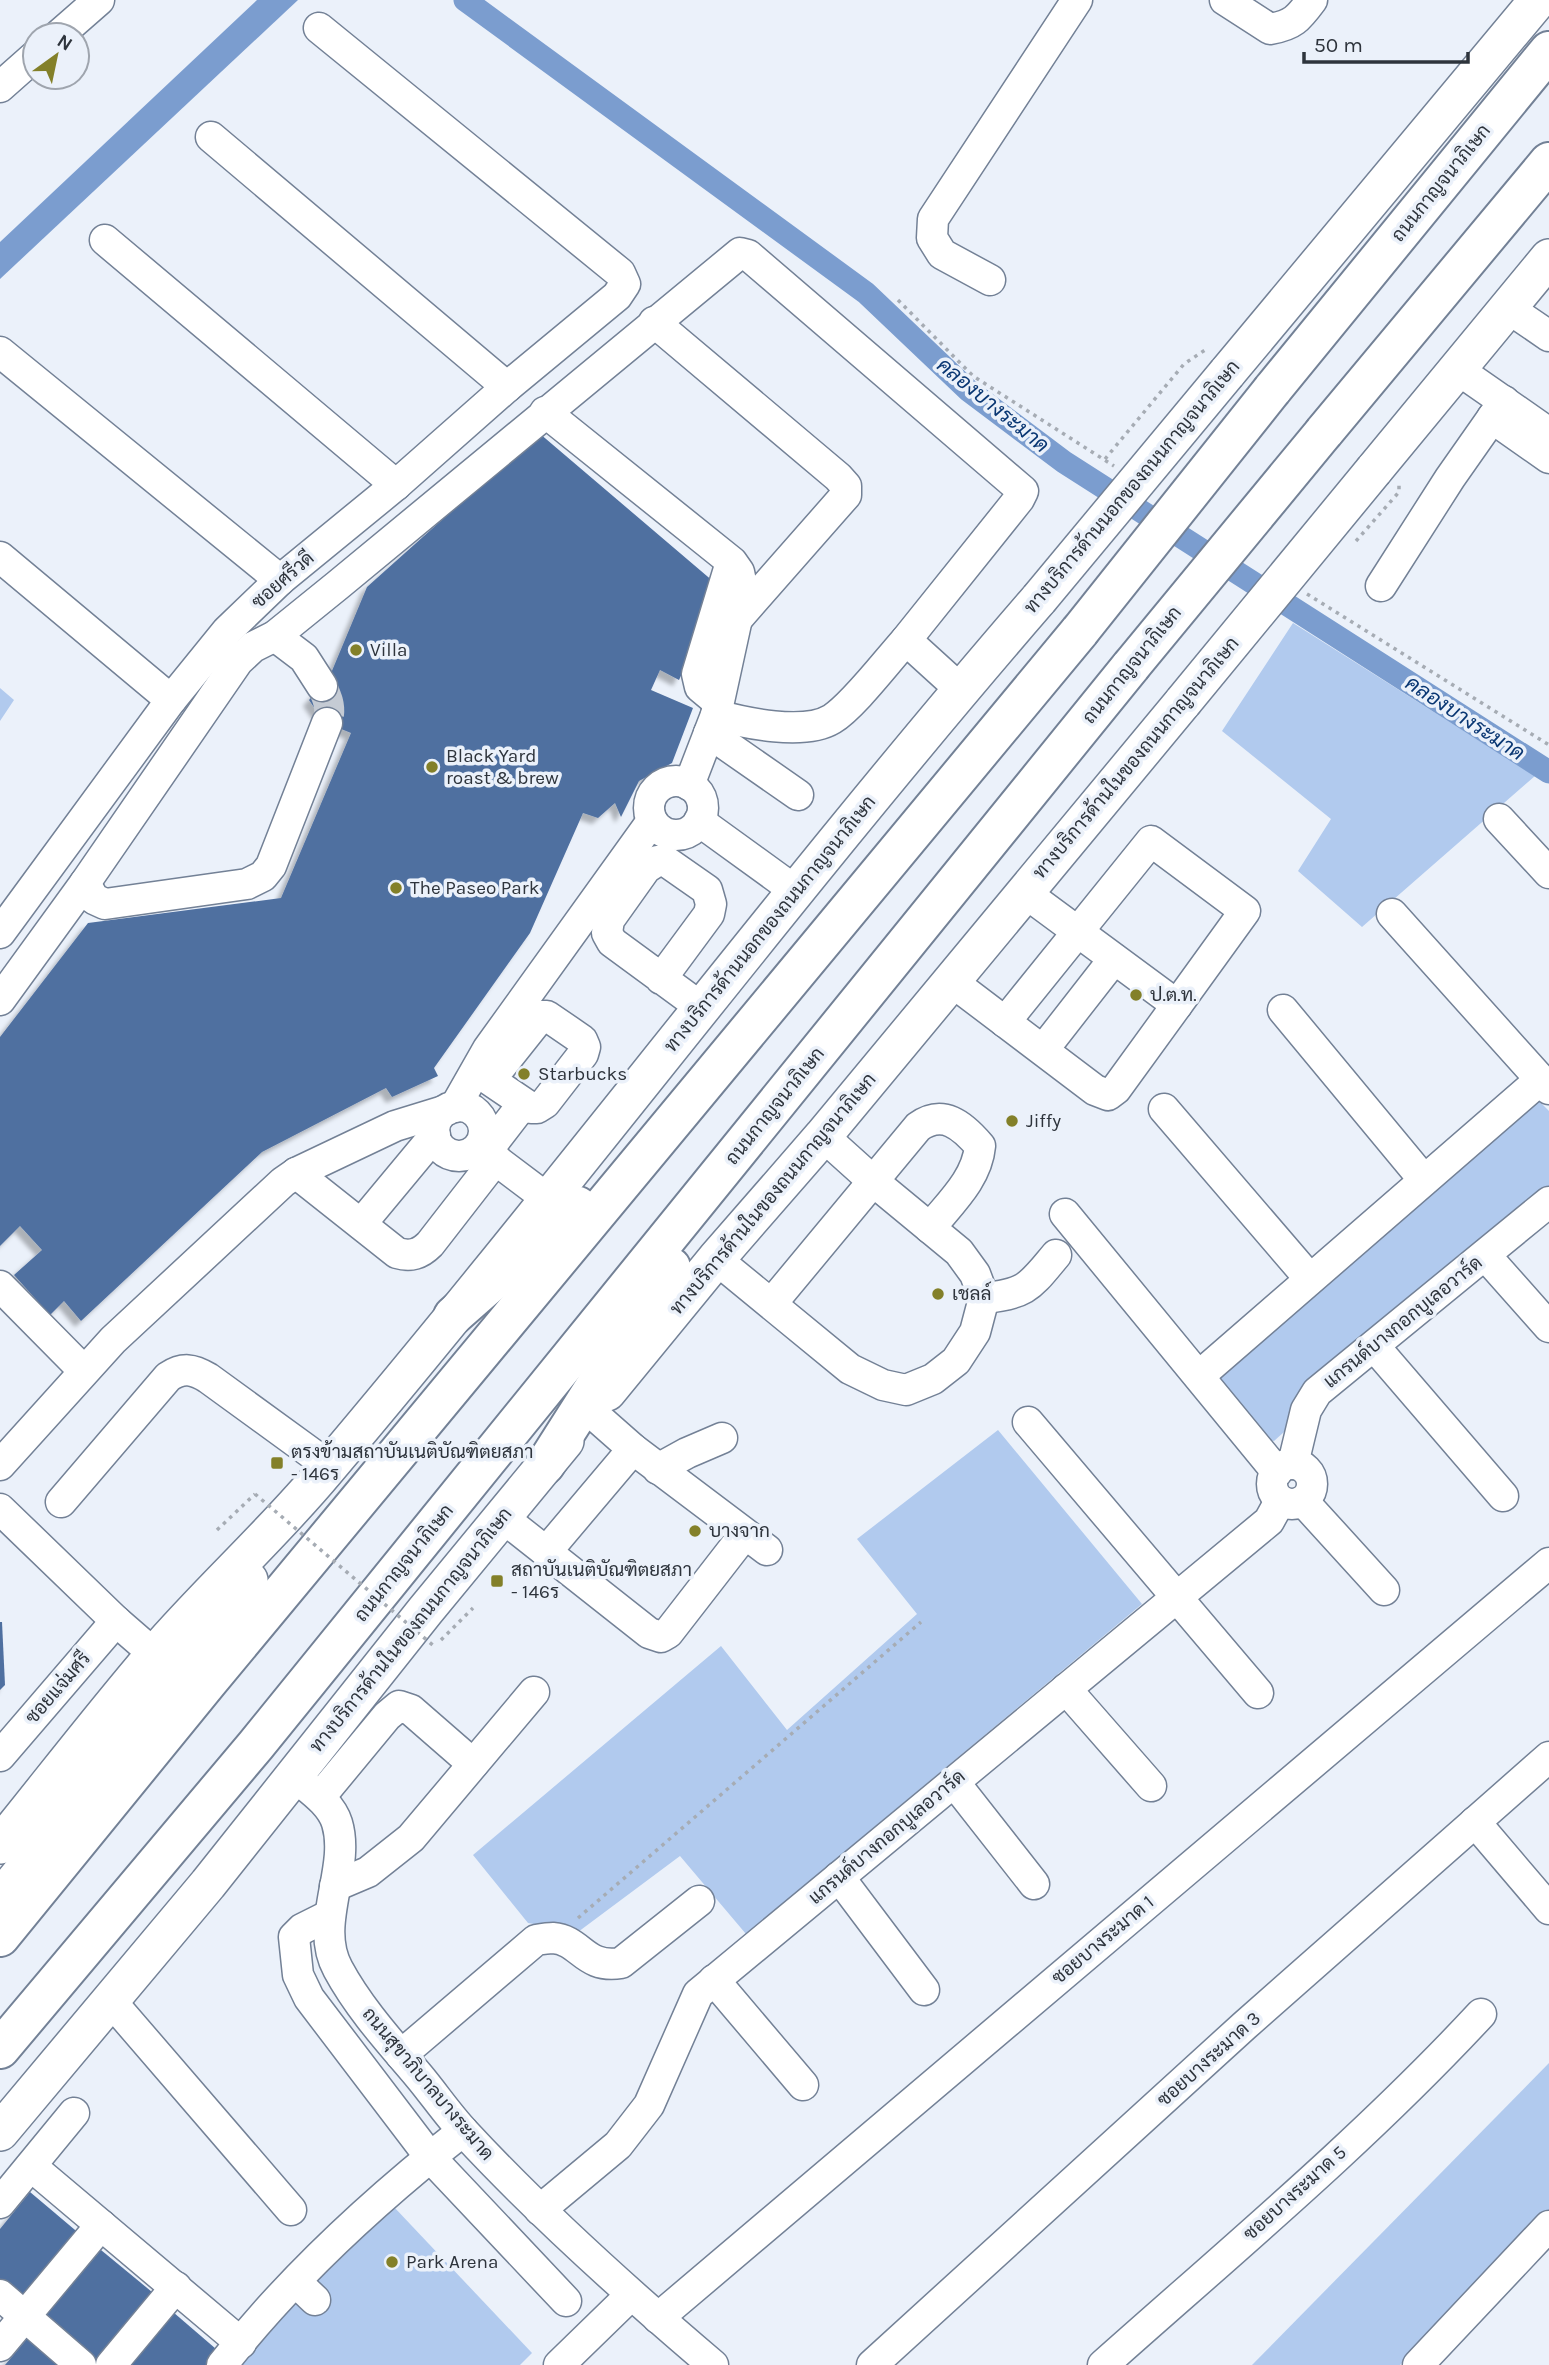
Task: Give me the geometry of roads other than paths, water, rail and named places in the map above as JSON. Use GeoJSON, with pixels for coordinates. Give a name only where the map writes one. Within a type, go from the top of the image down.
{"type":"FeatureCollection","features":[{"type":"Feature","properties":{"kind":"highway","name":"ถนนกาญจนาภิเษก"},"geometry":{"type":"LineString","coordinates":[[0,1937],[1080,631],[1272,390],[1549,51]]}},
{"type":"Feature","properties":{"kind":"highway","name":"ถนนกาญจนาภิเษก"},"geometry":{"type":"LineString","coordinates":[[0,2049],[256,1745],[1131,666],[1549,162]]}},
{"type":"Feature","properties":{"kind":"highway"},"geometry":{"type":"LineString","coordinates":[[545,1465],[770,1112]]}},
{"type":"Feature","properties":{"kind":"highway"},"geometry":{"type":"LineString","coordinates":[[453,1316],[670,1125]]}},
{"type":"Feature","properties":{"kind":"main road","name":"ทางบริการด้านนอกของถนนกาญจนาภิเษก"},"geometry":{"type":"LineString","coordinates":[[0,1846],[154,1654],[327,1469],[550,1200],[702,1008],[961,690],[1039,600],[1219,360],[1538,0]]}},
{"type":"Feature","properties":{"kind":"main road","name":"ทางบริการด้านในของถนนกาญจนาภิเษก"},"geometry":{"type":"LineString","coordinates":[[0,2132],[106,1987],[307,1787],[425,1611],[716,1259],[824,1136],[1549,258]]}},
{"type":"Feature","properties":{"kind":"main road"},"geometry":{"type":"LineString","coordinates":[[2,1897],[180,1679],[327,1469]]}},
{"type":"Feature","properties":{"kind":"main road"},"geometry":{"type":"LineString","coordinates":[[0,2095],[106,1987],[278,1765],[425,1611]]}},
{"type":"Feature","properties":{"kind":"street"},"geometry":{"type":"LineString","coordinates":[[75,21],[99,0]]}},
{"type":"Feature","properties":{"kind":"street"},"geometry":{"type":"LineString","coordinates":[[990,279],[942,254],[932,237],[933,219],[1077,0]]}},
{"type":"Feature","properties":{"kind":"street"},"geometry":{"type":"LineString","coordinates":[[1225,0],[1270,29],[1286,26],[1299,18],[1312,0]]}},
{"type":"Feature","properties":{"kind":"street","name":"ซอยศรีวดี"},"geometry":{"type":"LineString","coordinates":[[0,933],[172,700],[227,631],[281,580],[617,296],[625,285],[620,273],[319,28]]}},
{"type":"Feature","properties":{"kind":"street"},"geometry":{"type":"LineString","coordinates":[[0,87],[21,68]]}},
{"type":"Feature","properties":{"kind":"street"},"geometry":{"type":"LineString","coordinates":[[211,137],[507,387]]}},
{"type":"Feature","properties":{"kind":"street"},"geometry":{"type":"LineString","coordinates":[[105,240],[396,485]]}},
{"type":"Feature","properties":{"kind":"street"},"geometry":{"type":"LineString","coordinates":[[0,1000],[85,883],[238,661],[253,648],[275,636],[733,256],[740,253],[748,256],[1023,491],[906,640],[841,712],[828,721],[801,725],[762,726],[714,717]]}},
{"type":"Feature","properties":{"kind":"street"},"geometry":{"type":"LineString","coordinates":[[1508,308],[1549,336]]}},
{"type":"Feature","properties":{"kind":"street"},"geometry":{"type":"LineString","coordinates":[[653,322],[846,486],[846,495],[737,619]]}},
{"type":"Feature","properties":{"kind":"street"},"geometry":{"type":"LineString","coordinates":[[0,352],[281,580]]}},
{"type":"Feature","properties":{"kind":"street"},"geometry":{"type":"LineString","coordinates":[[1457,369],[1549,458]]}},
{"type":"Feature","properties":{"kind":"street"},"geometry":{"type":"LineString","coordinates":[[1498,410],[1549,433]]}},
{"type":"Feature","properties":{"kind":"street"},"geometry":{"type":"LineString","coordinates":[[1381,586],[1450,478],[1498,410]]}},
{"type":"Feature","properties":{"kind":"street"},"geometry":{"type":"LineString","coordinates":[[545,412],[732,562],[739,572],[743,586],[714,717],[689,785]]}},
{"type":"Feature","properties":{"kind":"street"},"geometry":{"type":"LineString","coordinates":[[0,557],[172,700]]}},
{"type":"Feature","properties":{"kind":"street"},"geometry":{"type":"LineString","coordinates":[[732,562],[697,674],[700,687],[714,717],[798,794]]}},
{"type":"Feature","properties":{"kind":"street"},"geometry":{"type":"LineString","coordinates":[[275,636],[304,658],[322,686]]}},
{"type":"Feature","properties":{"kind":"street"},"geometry":{"type":"LineString","coordinates":[[906,640],[961,690]]}},
{"type":"Feature","properties":{"kind":"street"},"geometry":{"type":"LineString","coordinates":[[85,883],[94,899],[105,904],[247,884],[263,876],[271,866],[327,723]]}},
{"type":"Feature","properties":{"kind":"street"},"geometry":{"type":"LineString","coordinates":[[672,782],[689,785],[701,799],[703,808],[699,821],[690,831],[673,835],[664,832],[652,821],[649,803],[657,789],[672,782]]}},
{"type":"Feature","properties":{"kind":"street"},"geometry":{"type":"LineString","coordinates":[[1499,819],[1549,873]]}},
{"type":"Feature","properties":{"kind":"street"},"geometry":{"type":"LineString","coordinates":[[550,1200],[487,1153],[453,1156],[439,1147],[452,1115],[488,1049],[652,821]]}},
{"type":"Feature","properties":{"kind":"street"},"geometry":{"type":"LineString","coordinates":[[699,821],[797,892]]}},
{"type":"Feature","properties":{"kind":"street"},"geometry":{"type":"LineString","coordinates":[[951,981],[1005,1022],[1043,1050],[1095,1090],[1108,1095],[1116,1089],[1245,911],[1151,841],[1005,1022]]}},
{"type":"Feature","properties":{"kind":"street"},"geometry":{"type":"LineString","coordinates":[[1024,892],[1177,1005]]}},
{"type":"Feature","properties":{"kind":"street"},"geometry":{"type":"LineString","coordinates":[[1199,1376],[1424,1180],[1545,1084],[1392,914]]}},
{"type":"Feature","properties":{"kind":"street"},"geometry":{"type":"LineString","coordinates":[[1043,1050],[1114,959]]}},
{"type":"Feature","properties":{"kind":"street"},"geometry":{"type":"LineString","coordinates":[[661,979],[702,1008]]}},
{"type":"Feature","properties":{"kind":"street"},"geometry":{"type":"LineString","coordinates":[[1283,1010],[1424,1180]]}},
{"type":"Feature","properties":{"kind":"street"},"geometry":{"type":"LineString","coordinates":[[362,1224],[452,1115],[490,1080],[541,1016],[547,1016],[582,1040],[585,1047],[583,1054],[542,1106],[531,1108],[523,1104],[490,1080]]}},
{"type":"Feature","properties":{"kind":"street"},"geometry":{"type":"LineString","coordinates":[[296,1173],[397,1253],[411,1255],[430,1244],[487,1153],[523,1104]]}},
{"type":"Feature","properties":{"kind":"street"},"geometry":{"type":"LineString","coordinates":[[1164,1109],[1310,1279]]}},
{"type":"Feature","properties":{"kind":"street"},"geometry":{"type":"LineString","coordinates":[[0,1465],[135,1318],[296,1173],[395,1126],[452,1115],[478,1115],[484,1129],[487,1153]]}},
{"type":"Feature","properties":{"kind":"street"},"geometry":{"type":"LineString","coordinates":[[772,1303],[918,1127],[928,1120],[940,1118],[952,1122],[980,1146],[975,1171],[930,1228]]}},
{"type":"Feature","properties":{"kind":"street"},"geometry":{"type":"LineString","coordinates":[[716,1259],[850,1369],[883,1385],[906,1390],[933,1379],[956,1361],[975,1332],[984,1298],[975,1274],[959,1252],[873,1181],[824,1136]]}},
{"type":"Feature","properties":{"kind":"street","name":"แกรนด์บางกอกบูเลอวาร์ด"},"geometry":{"type":"LineString","coordinates":[[540,2210],[618,2145],[649,2105],[698,1994],[1269,1521],[1288,1485],[1306,1410],[1317,1392],[1549,1202]]}},
{"type":"Feature","properties":{"kind":"street"},"geometry":{"type":"LineString","coordinates":[[1065,1214],[1288,1485],[1384,1590]]}},
{"type":"Feature","properties":{"kind":"street"},"geometry":{"type":"LineString","coordinates":[[984,1298],[1010,1296],[1022,1291],[1056,1255]]}},
{"type":"Feature","properties":{"kind":"street"},"geometry":{"type":"LineString","coordinates":[[1485,1255],[1549,1327]]}},
{"type":"Feature","properties":{"kind":"street"},"geometry":{"type":"LineString","coordinates":[[0,1286],[84,1371]]}},
{"type":"Feature","properties":{"kind":"street"},"geometry":{"type":"LineString","coordinates":[[1374,1346],[1503,1496]]}},
{"type":"Feature","properties":{"kind":"street"},"geometry":{"type":"LineString","coordinates":[[61,1503],[168,1377],[178,1371],[194,1370],[208,1378],[327,1469]]}},
{"type":"Feature","properties":{"kind":"street"},"geometry":{"type":"LineString","coordinates":[[502,1517],[649,1633],[661,1637],[668,1633],[756,1542],[658,1469],[591,1412]]}},
{"type":"Feature","properties":{"kind":"street"},"geometry":{"type":"LineString","coordinates":[[1028,1422],[1258,1693]]}},
{"type":"Feature","properties":{"kind":"street"},"geometry":{"type":"LineString","coordinates":[[658,1469],[687,1452],[722,1438]]}},
{"type":"Feature","properties":{"kind":"street"},"geometry":{"type":"LineString","coordinates":[[546,1552],[633,1449]]}},
{"type":"Feature","properties":{"kind":"street"},"geometry":{"type":"LineString","coordinates":[[0,1509],[154,1654]]}},
{"type":"Feature","properties":{"kind":"street","name":"ซอยบางระมาด 1"},"geometry":{"type":"LineString","coordinates":[[658,2318],[1549,1563]]}},
{"type":"Feature","properties":{"kind":"street","name":"ซอยแจ่มศรี"},"geometry":{"type":"LineString","coordinates":[[0,1756],[116,1621]]}},
{"type":"Feature","properties":{"kind":"street"},"geometry":{"type":"LineString","coordinates":[[1066,1689],[1151,1786]]}},
{"type":"Feature","properties":{"kind":"street"},"geometry":{"type":"LineString","coordinates":[[534,1692],[411,1838],[333,1900],[294,1937],[298,1975],[309,1998],[430,2157],[566,2301]]}},
{"type":"Feature","properties":{"kind":"street"},"geometry":{"type":"LineString","coordinates":[[307,1787],[399,1706],[411,1710],[472,1764]]}},
{"type":"Feature","properties":{"kind":"street","name":"ซอยบางระมาด 3"},"geometry":{"type":"LineString","coordinates":[[873,2365],[1244,2026],[1549,1757]]}},
{"type":"Feature","properties":{"kind":"street"},"geometry":{"type":"LineString","coordinates":[[954,1782],[1034,1884]]}},
{"type":"Feature","properties":{"kind":"street","name":"ถนนสุขาภิบาลบางระมาด"},"geometry":{"type":"LineString","coordinates":[[307,1787],[337,1822],[340,1855],[330,1942],[336,1967],[359,2001],[463,2131],[540,2210],[631,2295],[713,2365]]}},
{"type":"Feature","properties":{"kind":"street"},"geometry":{"type":"LineString","coordinates":[[1475,1822],[1549,1909]]}},
{"type":"Feature","properties":{"kind":"street"},"geometry":{"type":"LineString","coordinates":[[839,1878],[924,1990]]}},
{"type":"Feature","properties":{"kind":"street"},"geometry":{"type":"LineString","coordinates":[[401,2055],[536,1940],[555,1938],[572,1945],[592,1961],[607,1965],[621,1963],[699,1901]]}},
{"type":"Feature","properties":{"kind":"street"},"geometry":{"type":"LineString","coordinates":[[714,1980],[803,2085]]}},
{"type":"Feature","properties":{"kind":"street"},"geometry":{"type":"LineString","coordinates":[[106,1987],[291,2210]]}},
{"type":"Feature","properties":{"kind":"street","name":"ซอยบางระมาด 5"},"geometry":{"type":"LineString","coordinates":[[1103,2365],[1351,2143],[1444,2054],[1481,2014]]}},
{"type":"Feature","properties":{"kind":"street"},"geometry":{"type":"LineString","coordinates":[[0,2203],[74,2113]]}},
{"type":"Feature","properties":{"kind":"street"},"geometry":{"type":"LineString","coordinates":[[222,2365],[241,2343],[306,2291],[371,2206],[463,2131]]}},
{"type":"Feature","properties":{"kind":"street"},"geometry":{"type":"LineString","coordinates":[[30,2166],[241,2343]]}},
{"type":"Feature","properties":{"kind":"street"},"geometry":{"type":"LineString","coordinates":[[0,2346],[100,2225]]}},
{"type":"Feature","properties":{"kind":"street"},"geometry":{"type":"LineString","coordinates":[[1418,2365],[1549,2226]]}},
{"type":"Feature","properties":{"kind":"street"},"geometry":{"type":"LineString","coordinates":[[111,2365],[176,2287]]}},
{"type":"Feature","properties":{"kind":"street"},"geometry":{"type":"LineString","coordinates":[[0,2295],[81,2365]]}},
{"type":"Feature","properties":{"kind":"street"},"geometry":{"type":"LineString","coordinates":[[559,2365],[631,2295]]}},
{"type":"Feature","properties":{"kind":"waterway","name":"คลองบางระมาด"},"geometry":{"type":"LineString","coordinates":[[465,0],[866,293],[968,390],[1064,462],[1549,772]]}},
{"type":"Feature","properties":{"kind":"tunnel"},"geometry":{"type":"LineString","coordinates":[[322,686],[329,704],[327,723]]}},
{"type":"Feature","properties":{"kind":"place","name":"Villa"},"geometry":{"type":"Point","coordinates":[356,650]}},
{"type":"Feature","properties":{"kind":"place","name":"Black Yard roast & brew"},"geometry":{"type":"Point","coordinates":[432,767]}},
{"type":"Feature","properties":{"kind":"place","name":"The Paseo Park"},"geometry":{"type":"Point","coordinates":[396,888]}},
{"type":"Feature","properties":{"kind":"place","name":"ป.ต.ท."},"geometry":{"type":"Point","coordinates":[1136,995]}},
{"type":"Feature","properties":{"kind":"place","name":"Starbucks"},"geometry":{"type":"Point","coordinates":[524,1074]}},
{"type":"Feature","properties":{"kind":"place","name":"Jiffy"},"geometry":{"type":"Point","coordinates":[1012,1121]}},
{"type":"Feature","properties":{"kind":"place","name":"เชลล์"},"geometry":{"type":"Point","coordinates":[938,1294]}},
{"type":"Feature","properties":{"kind":"place","name":"ตรงข้ามสถาบันเนติบัณฑิตยสภา - 146ร"},"geometry":{"type":"Point","coordinates":[277,1463]}},
{"type":"Feature","properties":{"kind":"place","name":"บางจาก"},"geometry":{"type":"Point","coordinates":[695,1531]}},
{"type":"Feature","properties":{"kind":"place","name":"สถาบันเนติบัณฑิตยสภา - 146ร"},"geometry":{"type":"Point","coordinates":[497,1581]}},
{"type":"Feature","properties":{"kind":"place","name":"Park Arena"},"geometry":{"type":"Point","coordinates":[392,2262]}}]}
